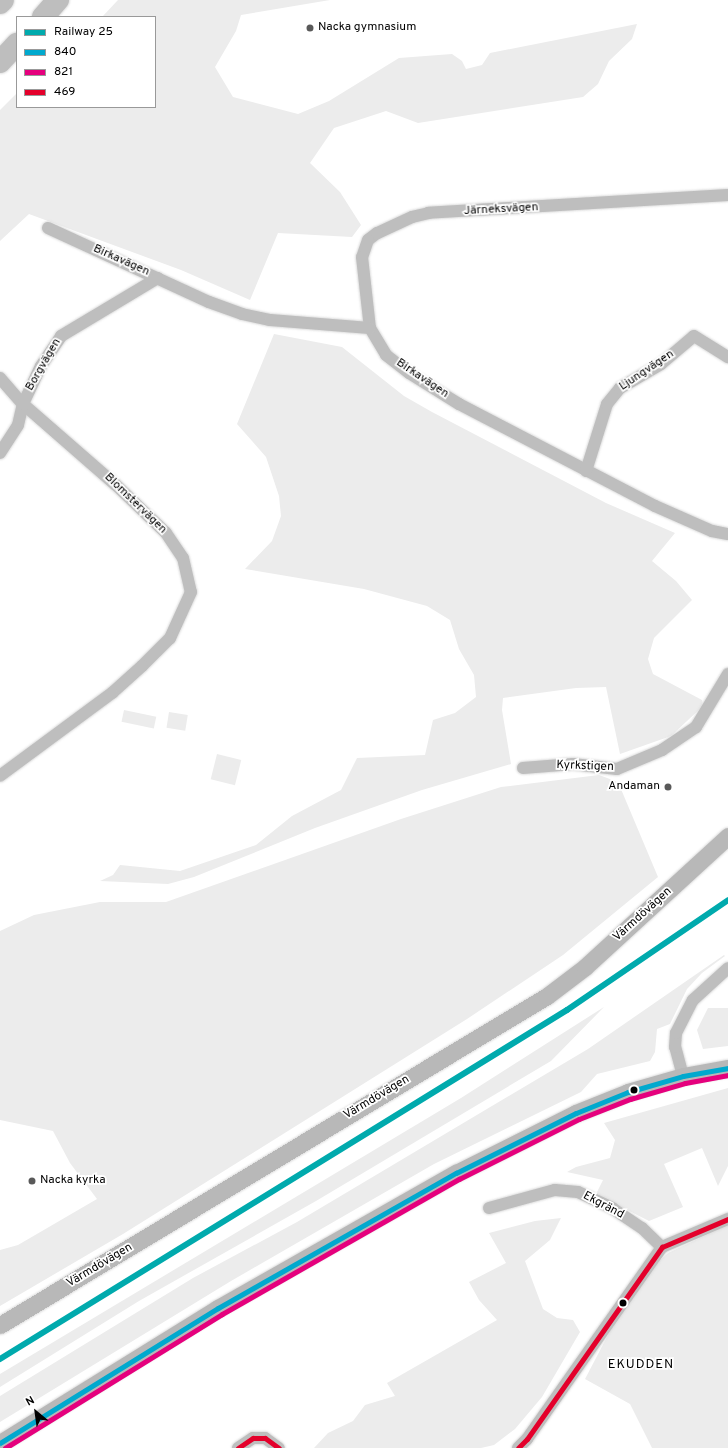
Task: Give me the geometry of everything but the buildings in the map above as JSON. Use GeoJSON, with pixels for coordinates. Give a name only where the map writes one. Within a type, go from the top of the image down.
{"type":"FeatureCollection","features":[{"type":"Feature","properties":{"kind":"highway"},"geometry":{"type":"LineString","coordinates":[[0,3],[3,0]]}},
{"type":"Feature","properties":{"kind":"highway"},"geometry":{"type":"LineString","coordinates":[[44,16],[58,0]]}},
{"type":"Feature","properties":{"kind":"highway"},"geometry":{"type":"LineString","coordinates":[[0,62],[16,45]]}},
{"type":"Feature","properties":{"kind":"main road","name":"Värmdövägen"},"geometry":{"type":"LineString","coordinates":[[0,1325],[547,996],[585,967],[728,836]]}},
{"type":"Feature","properties":{"kind":"main road"},"geometry":{"type":"LineString","coordinates":[[0,1443],[218,1308],[456,1173],[576,1112],[628,1092],[683,1076],[728,1068]]}},
{"type":"Feature","properties":{"kind":"street","name":"Järneksvägen"},"geometry":{"type":"LineString","coordinates":[[370,328],[362,257],[364,248],[377,233],[412,217],[429,213],[728,196]]}},
{"type":"Feature","properties":{"kind":"street","name":"Birkavägen"},"geometry":{"type":"LineString","coordinates":[[48,228],[209,302],[242,314],[270,320],[370,328],[386,355],[409,373],[459,404],[586,471],[712,531],[728,534]]}},
{"type":"Feature","properties":{"kind":"street","name":"Borgvägen"},"geometry":{"type":"LineString","coordinates":[[0,453],[18,425],[23,404],[41,366],[61,336],[158,278]]}},
{"type":"Feature","properties":{"kind":"street","name":"Ljungvägen"},"geometry":{"type":"LineString","coordinates":[[586,471],[607,404],[620,388],[661,364],[694,336],[728,357]]}},
{"type":"Feature","properties":{"kind":"street","name":"Blomstervägen"},"geometry":{"type":"LineString","coordinates":[[0,378],[23,404],[116,485],[166,533],[183,558],[191,592],[170,638],[142,666],[112,693],[0,776]]}},
{"type":"Feature","properties":{"kind":"street","name":"Kyrkstigen"},"geometry":{"type":"LineString","coordinates":[[523,768],[573,764],[617,769],[662,750],[696,727],[728,674]]}},
{"type":"Feature","properties":{"kind":"street"},"geometry":{"type":"LineString","coordinates":[[683,1076],[675,1047],[676,1033],[692,1000],[728,968]]}},
{"type":"Feature","properties":{"kind":"street","name":"Ekgränd"},"geometry":{"type":"LineString","coordinates":[[489,1208],[554,1190],[578,1192],[612,1208],[642,1228],[662,1248]]}},
{"type":"Feature","properties":{"kind":"street"},"geometry":{"type":"LineString","coordinates":[[518,1448],[527,1439],[662,1248],[728,1219]]}},
{"type":"Feature","properties":{"kind":"street"},"geometry":{"type":"LineString","coordinates":[[238,1448],[253,1438],[265,1438],[279,1448]]}},
{"type":"Feature","properties":{"kind":"shaded area"},"geometry":{"type":"Polygon","coordinates":[[[118,0],[330,0],[241,15],[236,31],[215,67],[233,97],[298,114],[329,101],[399,58],[452,54],[462,61],[466,69],[482,65],[490,53],[637,24],[632,39],[609,61],[598,84],[583,97],[418,123],[386,111],[334,128],[310,163],[340,192],[361,225],[352,237],[278,233],[250,300],[181,270],[29,214],[0,241],[0,110],[16,94],[16,108],[156,108],[156,16],[103,16],[118,0]]]}},
{"type":"Feature","properties":{"kind":"shaded area"},"geometry":{"type":"Polygon","coordinates":[[[274,334],[342,347],[404,396],[432,412],[606,503],[675,533],[652,561],[676,581],[692,600],[654,638],[648,659],[653,674],[702,700],[703,706],[671,736],[620,754],[606,687],[576,688],[503,698],[502,710],[511,764],[422,790],[315,828],[194,877],[168,884],[100,881],[113,875],[120,865],[180,871],[256,845],[292,816],[341,790],[357,758],[425,755],[433,720],[455,713],[476,697],[474,675],[459,649],[450,620],[427,606],[364,589],[245,569],[272,541],[281,516],[279,496],[266,457],[237,424],[274,334]]]}},
{"type":"Feature","properties":{"kind":"shaded area"},"geometry":{"type":"Polygon","coordinates":[[[124,710],[156,717],[154,729],[122,722],[124,710]]]}},
{"type":"Feature","properties":{"kind":"shaded area"},"geometry":{"type":"Polygon","coordinates":[[[169,712],[188,715],[185,731],[166,728],[169,712]]]}},
{"type":"Feature","properties":{"kind":"shaded area"},"geometry":{"type":"Polygon","coordinates":[[[217,754],[241,760],[235,785],[211,779],[217,754]]]}},
{"type":"Feature","properties":{"kind":"shaded area"},"geometry":{"type":"Polygon","coordinates":[[[599,775],[618,782],[658,877],[563,955],[467,1019],[123,1234],[0,1306],[0,1250],[18,1245],[97,1199],[70,1163],[53,1131],[0,1120],[0,931],[34,915],[100,902],[166,902],[401,819],[501,787],[599,775]]]}},
{"type":"Feature","properties":{"kind":"shaded area"},"geometry":{"type":"Polygon","coordinates":[[[724,955],[725,956],[702,973],[687,989],[670,1024],[657,1029],[655,1052],[650,1061],[597,1074],[581,1092],[434,1164],[231,1281],[0,1422],[0,1396],[193,1278],[297,1222],[588,1049],[724,955]]]}},
{"type":"Feature","properties":{"kind":"shaded area"},"geometry":{"type":"Polygon","coordinates":[[[604,1007],[551,1061],[316,1201],[139,1301],[0,1387],[0,1374],[461,1098],[604,1007]]]}},
{"type":"Feature","properties":{"kind":"shaded area"},"geometry":{"type":"Polygon","coordinates":[[[708,1008],[728,1008],[728,1046],[703,1049],[697,1030],[708,1008]]]}},
{"type":"Feature","properties":{"kind":"shaded area"},"geometry":{"type":"Polygon","coordinates":[[[728,1088],[728,1166],[718,1186],[702,1148],[664,1164],[683,1207],[649,1221],[596,1194],[603,1180],[567,1172],[576,1167],[610,1158],[615,1140],[604,1123],[728,1088]]]}},
{"type":"Feature","properties":{"kind":"shaded area"},"geometry":{"type":"Polygon","coordinates":[[[561,1218],[550,1240],[525,1261],[543,1309],[557,1318],[573,1320],[580,1332],[542,1397],[515,1429],[494,1445],[481,1448],[314,1448],[328,1433],[353,1421],[365,1405],[395,1396],[387,1383],[497,1320],[479,1300],[469,1282],[506,1263],[489,1233],[535,1221],[561,1218]]]}},
{"type":"Feature","properties":{"kind":"shaded area"},"geometry":{"type":"Polygon","coordinates":[[[728,1225],[728,1448],[652,1448],[630,1404],[585,1379],[619,1314],[657,1263],[668,1253],[728,1225]]]}},
{"type":"Feature","properties":{"kind":"rail line","name":"25"},"geometry":{"type":"LineString","coordinates":[[0,1359],[567,1010],[728,900]]}},
{"type":"Feature","properties":{"kind":"transit line","name":"840"},"geometry":{"type":"LineString","coordinates":[[0,1443],[218,1308],[456,1173],[576,1113],[628,1092],[683,1076],[728,1068]]}},
{"type":"Feature","properties":{"kind":"transit line","name":"821"},"geometry":{"type":"LineString","coordinates":[[5,1448],[222,1314],[459,1179],[579,1119],[630,1099],[685,1083],[728,1075]]}},
{"type":"Feature","properties":{"kind":"transit line","name":"469"},"geometry":{"type":"LineString","coordinates":[[518,1448],[527,1439],[662,1247],[728,1219]]}},
{"type":"Feature","properties":{"kind":"transit line","name":"469"},"geometry":{"type":"LineString","coordinates":[[238,1448],[253,1438],[265,1438],[279,1448]]}},
{"type":"Feature","properties":{"kind":"place","name":"Nacka gymnasium"},"geometry":{"type":"Point","coordinates":[310,28]}},
{"type":"Feature","properties":{"kind":"place","name":"Andaman"},"geometry":{"type":"Point","coordinates":[668,787]}},
{"type":"Feature","properties":{"kind":"place","name":"Nacka kyrka"},"geometry":{"type":"Point","coordinates":[32,1181]}},
{"type":"Feature","properties":{"kind":"district","name":"EKUDDEN"},"geometry":{"type":"Point","coordinates":[641,1365]}}]}
